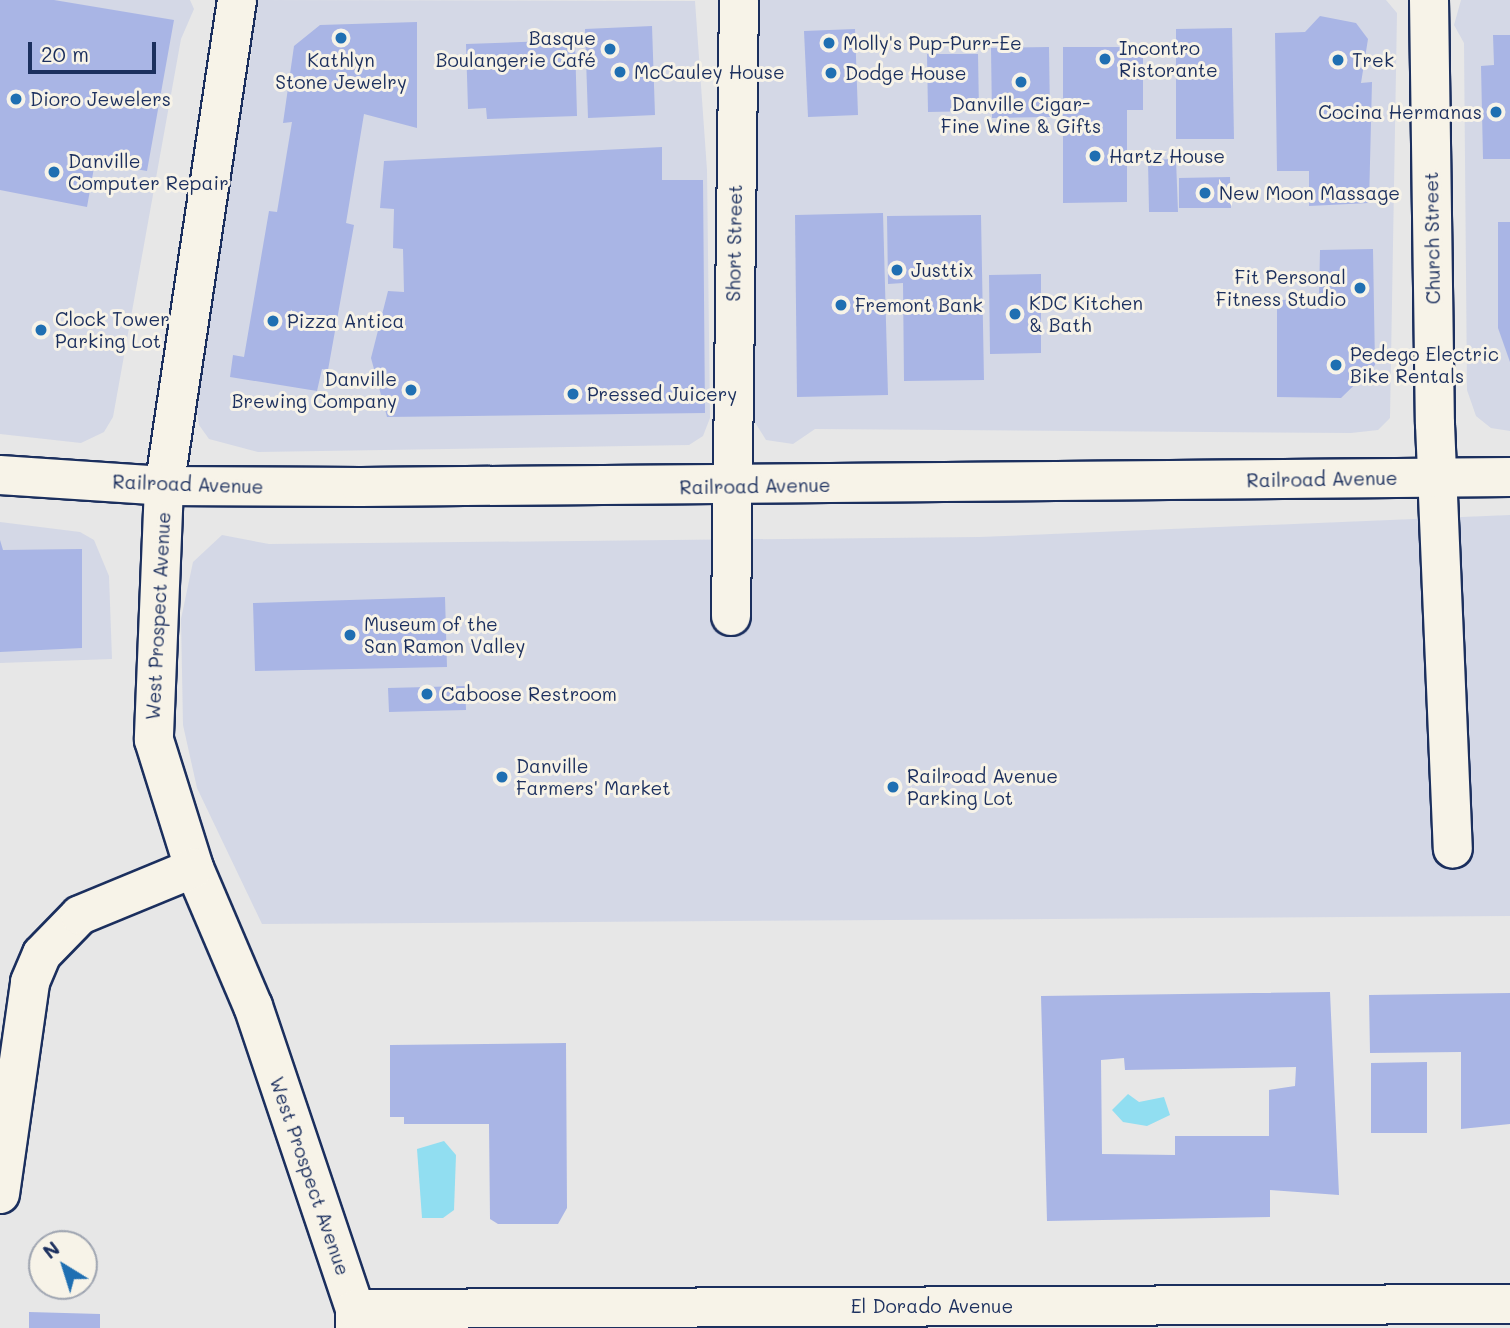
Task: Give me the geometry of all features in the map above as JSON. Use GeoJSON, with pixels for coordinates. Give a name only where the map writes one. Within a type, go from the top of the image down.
{"type":"FeatureCollection","features":[{"type":"Feature","properties":{"kind":"street","name":"West Prospect Avenue"},"geometry":{"type":"LineString","coordinates":[[237,0],[164,486],[154,740],[194,868],[253,1006],[355,1319]]}},
{"type":"Feature","properties":{"kind":"street","name":"Short Street"},"geometry":{"type":"LineString","coordinates":[[731,616],[730,487],[739,0]]}},
{"type":"Feature","properties":{"kind":"street","name":"Church Street"},"geometry":{"type":"LineString","coordinates":[[1429,0],[1436,476],[1453,849]]}},
{"type":"Feature","properties":{"kind":"street","name":"Railroad Avenue"},"geometry":{"type":"LineString","coordinates":[[0,475],[164,486],[730,487],[1510,477]]}},
{"type":"Feature","properties":{"kind":"street"},"geometry":{"type":"LineString","coordinates":[[0,1194],[30,982],[42,954],[80,915],[194,868]]}},
{"type":"Feature","properties":{"kind":"street","name":"El Dorado Avenue"},"geometry":{"type":"LineString","coordinates":[[355,1319],[1510,1304]]}},
{"type":"Feature","properties":{"kind":"shaded area"},"geometry":{"type":"Polygon","coordinates":[[[0,0],[190,0],[194,9],[181,39],[113,417],[104,432],[81,443],[0,434],[0,0]]]}},
{"type":"Feature","properties":{"kind":"shaded area"},"geometry":{"type":"Polygon","coordinates":[[[256,0],[695,1],[707,170],[710,418],[703,436],[689,445],[258,452],[209,439],[199,425],[194,394],[252,49],[245,41],[246,10],[256,0]]]}},
{"type":"Feature","properties":{"kind":"shaded area"},"geometry":{"type":"Polygon","coordinates":[[[748,0],[1386,0],[1397,13],[1390,418],[1378,430],[1351,433],[815,429],[793,444],[766,440],[751,416],[748,0]]]}},
{"type":"Feature","properties":{"kind":"shaded area"},"geometry":{"type":"Polygon","coordinates":[[[1461,0],[1510,0],[1510,431],[1491,428],[1476,416],[1467,390],[1464,43],[1454,25],[1461,0]]]}},
{"type":"Feature","properties":{"kind":"shaded area","name":"Railroad Avenue Parking Lot"},"geometry":{"type":"Polygon","coordinates":[[[1510,515],[1510,916],[262,924],[197,788],[183,725],[181,619],[193,562],[222,535],[269,544],[979,537],[1510,515]]]}},
{"type":"Feature","properties":{"kind":"shaded area"},"geometry":{"type":"Polygon","coordinates":[[[0,522],[80,532],[94,540],[109,576],[112,659],[0,663],[0,522]]]}},
{"type":"Feature","properties":{"kind":"water"},"geometry":{"type":"Polygon","coordinates":[[[1128,1094],[1139,1102],[1164,1097],[1170,1115],[1147,1126],[1123,1122],[1112,1110],[1128,1094]]]}},
{"type":"Feature","properties":{"kind":"water"},"geometry":{"type":"Polygon","coordinates":[[[444,1141],[456,1155],[454,1210],[443,1218],[422,1218],[417,1149],[444,1141]]]}},
{"type":"Feature","properties":{"kind":"building"},"geometry":{"type":"Polygon","coordinates":[[[0,0],[54,0],[174,20],[147,171],[95,162],[87,207],[0,190],[0,0]]]}},
{"type":"Feature","properties":{"kind":"building"},"geometry":{"type":"Polygon","coordinates":[[[1320,16],[1356,23],[1368,39],[1361,83],[1372,82],[1369,203],[1309,206],[1309,171],[1277,171],[1275,33],[1305,32],[1320,16]]]}},
{"type":"Feature","properties":{"kind":"building"},"geometry":{"type":"Polygon","coordinates":[[[417,22],[417,128],[364,114],[346,223],[354,225],[328,370],[322,369],[317,391],[230,377],[233,355],[244,357],[269,211],[277,212],[292,122],[283,123],[294,46],[320,25],[417,22]]]}},
{"type":"Feature","properties":{"kind":"building","name":"McCauley House"},"geometry":{"type":"Polygon","coordinates":[[[652,26],[655,115],[588,118],[585,29],[652,26]]]}},
{"type":"Feature","properties":{"kind":"building"},"geometry":{"type":"Polygon","coordinates":[[[1232,28],[1234,139],[1176,139],[1176,29],[1232,28]]]}},
{"type":"Feature","properties":{"kind":"building","name":"Dodge House"},"geometry":{"type":"Polygon","coordinates":[[[855,29],[858,115],[808,117],[804,31],[855,29]]]}},
{"type":"Feature","properties":{"kind":"building","name":"Cocina Hermanas"},"geometry":{"type":"Polygon","coordinates":[[[1493,35],[1510,35],[1510,159],[1483,159],[1481,66],[1494,65],[1493,35]]]}},
{"type":"Feature","properties":{"kind":"building"},"geometry":{"type":"Polygon","coordinates":[[[575,40],[577,116],[487,119],[486,108],[468,109],[466,44],[575,40]]]}},
{"type":"Feature","properties":{"kind":"building","name":"Danville Cigar- Fine Wine & Gifts"},"geometry":{"type":"Polygon","coordinates":[[[1049,47],[1050,117],[992,118],[991,48],[1049,47]]]}},
{"type":"Feature","properties":{"kind":"building","name":"Hartz House"},"geometry":{"type":"Polygon","coordinates":[[[1063,47],[1143,47],[1143,110],[1127,110],[1127,202],[1063,203],[1063,47]]]}},
{"type":"Feature","properties":{"kind":"building"},"geometry":{"type":"Polygon","coordinates":[[[927,54],[978,54],[979,111],[928,112],[927,54]]]}},
{"type":"Feature","properties":{"kind":"building"},"geometry":{"type":"Polygon","coordinates":[[[662,147],[662,180],[703,180],[705,413],[387,417],[371,358],[388,291],[404,292],[403,249],[393,248],[394,209],[380,208],[384,161],[662,147]]]}},
{"type":"Feature","properties":{"kind":"building"},"geometry":{"type":"Polygon","coordinates":[[[1176,159],[1178,212],[1149,212],[1148,160],[1176,159]]]}},
{"type":"Feature","properties":{"kind":"building","name":"New Moon Massage"},"geometry":{"type":"Polygon","coordinates":[[[1230,177],[1231,208],[1179,208],[1179,178],[1230,177]]]}},
{"type":"Feature","properties":{"kind":"building","name":"Fremont Bank"},"geometry":{"type":"Polygon","coordinates":[[[883,213],[888,395],[797,397],[795,215],[883,213]]]}},
{"type":"Feature","properties":{"kind":"building"},"geometry":{"type":"Polygon","coordinates":[[[981,215],[984,380],[904,381],[903,283],[888,284],[887,216],[981,215]]]}},
{"type":"Feature","properties":{"kind":"building"},"geometry":{"type":"Polygon","coordinates":[[[1498,222],[1510,222],[1510,362],[1498,328],[1498,222]]]}},
{"type":"Feature","properties":{"kind":"building"},"geometry":{"type":"Polygon","coordinates":[[[1373,249],[1375,365],[1341,398],[1277,397],[1277,300],[1319,299],[1320,250],[1373,249]]]}},
{"type":"Feature","properties":{"kind":"building","name":"KDC Kitchen & Bath"},"geometry":{"type":"Polygon","coordinates":[[[1041,274],[1041,353],[990,354],[989,275],[1041,274]]]}},
{"type":"Feature","properties":{"kind":"building"},"geometry":{"type":"Polygon","coordinates":[[[0,540],[3,550],[82,549],[82,648],[0,652],[0,540]]]}},
{"type":"Feature","properties":{"kind":"building","name":"Museum of the San Ramon Valley"},"geometry":{"type":"Polygon","coordinates":[[[445,597],[447,667],[255,671],[253,603],[445,597]]]}},
{"type":"Feature","properties":{"kind":"building","name":"Caboose Restroom"},"geometry":{"type":"Polygon","coordinates":[[[465,686],[466,710],[389,712],[388,688],[465,686]]]}},
{"type":"Feature","properties":{"kind":"building"},"geometry":{"type":"Polygon","coordinates":[[[1330,992],[1339,1195],[1270,1190],[1270,1217],[1047,1221],[1041,996],[1330,992]],[[1124,1058],[1101,1060],[1102,1154],[1175,1155],[1175,1136],[1269,1136],[1269,1090],[1295,1086],[1296,1067],[1125,1070],[1124,1058]]]}},
{"type":"Feature","properties":{"kind":"building"},"geometry":{"type":"Polygon","coordinates":[[[1510,993],[1510,1124],[1461,1129],[1461,1052],[1370,1053],[1369,995],[1510,993]]]}},
{"type":"Feature","properties":{"kind":"building"},"geometry":{"type":"Polygon","coordinates":[[[566,1043],[567,1208],[558,1224],[498,1224],[490,1219],[489,1124],[404,1124],[404,1117],[390,1117],[390,1045],[566,1043]]]}},
{"type":"Feature","properties":{"kind":"building"},"geometry":{"type":"Polygon","coordinates":[[[1427,1062],[1427,1133],[1371,1133],[1371,1063],[1427,1062]]]}},
{"type":"Feature","properties":{"kind":"building"},"geometry":{"type":"Polygon","coordinates":[[[29,1312],[100,1314],[100,1328],[29,1328],[29,1312]]]}},
{"type":"Feature","properties":{"kind":"place","name":"Kathlyn Stone Jewelry"},"geometry":{"type":"Point","coordinates":[341,38]}},
{"type":"Feature","properties":{"kind":"place","name":"Molly's Pup-Purr-Ee"},"geometry":{"type":"Point","coordinates":[829,43]}},
{"type":"Feature","properties":{"kind":"place","name":"Basque Boulangerie Café"},"geometry":{"type":"Point","coordinates":[610,49]}},
{"type":"Feature","properties":{"kind":"place","name":"Incontro Ristorante"},"geometry":{"type":"Point","coordinates":[1105,59]}},
{"type":"Feature","properties":{"kind":"place","name":"Trek"},"geometry":{"type":"Point","coordinates":[1338,60]}},
{"type":"Feature","properties":{"kind":"place","name":"McCauley House"},"geometry":{"type":"Point","coordinates":[620,72]}},
{"type":"Feature","properties":{"kind":"place","name":"Dodge House"},"geometry":{"type":"Point","coordinates":[831,73]}},
{"type":"Feature","properties":{"kind":"place","name":"Danville Cigar- Fine Wine & Gifts"},"geometry":{"type":"Point","coordinates":[1021,82]}},
{"type":"Feature","properties":{"kind":"place","name":"Dioro Jewelers"},"geometry":{"type":"Point","coordinates":[16,99]}},
{"type":"Feature","properties":{"kind":"place","name":"Cocina Hermanas"},"geometry":{"type":"Point","coordinates":[1496,112]}},
{"type":"Feature","properties":{"kind":"place","name":"Hartz House"},"geometry":{"type":"Point","coordinates":[1095,156]}},
{"type":"Feature","properties":{"kind":"place","name":"Danville Computer Repair"},"geometry":{"type":"Point","coordinates":[54,172]}},
{"type":"Feature","properties":{"kind":"place","name":"New Moon Massage"},"geometry":{"type":"Point","coordinates":[1205,193]}},
{"type":"Feature","properties":{"kind":"place","name":"Justtix"},"geometry":{"type":"Point","coordinates":[897,270]}},
{"type":"Feature","properties":{"kind":"place","name":"Fit Personal Fitness Studio"},"geometry":{"type":"Point","coordinates":[1360,288]}},
{"type":"Feature","properties":{"kind":"place","name":"Fremont Bank"},"geometry":{"type":"Point","coordinates":[841,305]}},
{"type":"Feature","properties":{"kind":"place","name":"KDC Kitchen & Bath"},"geometry":{"type":"Point","coordinates":[1015,314]}},
{"type":"Feature","properties":{"kind":"place","name":"Pizza Antica"},"geometry":{"type":"Point","coordinates":[273,321]}},
{"type":"Feature","properties":{"kind":"place","name":"Clock Tower Parking Lot"},"geometry":{"type":"Point","coordinates":[41,330]}},
{"type":"Feature","properties":{"kind":"place","name":"Pedego Electric Bike Rentals"},"geometry":{"type":"Point","coordinates":[1336,365]}},
{"type":"Feature","properties":{"kind":"place","name":"Danville Brewing Company"},"geometry":{"type":"Point","coordinates":[411,390]}},
{"type":"Feature","properties":{"kind":"place","name":"Pressed Juicery"},"geometry":{"type":"Point","coordinates":[573,394]}},
{"type":"Feature","properties":{"kind":"place","name":"Museum of the San Ramon Valley"},"geometry":{"type":"Point","coordinates":[350,635]}},
{"type":"Feature","properties":{"kind":"place","name":"Caboose Restroom"},"geometry":{"type":"Point","coordinates":[427,694]}},
{"type":"Feature","properties":{"kind":"place","name":"Danville Farmers' Market"},"geometry":{"type":"Point","coordinates":[502,777]}},
{"type":"Feature","properties":{"kind":"place","name":"Railroad Avenue Parking Lot"},"geometry":{"type":"Point","coordinates":[893,787]}}]}
